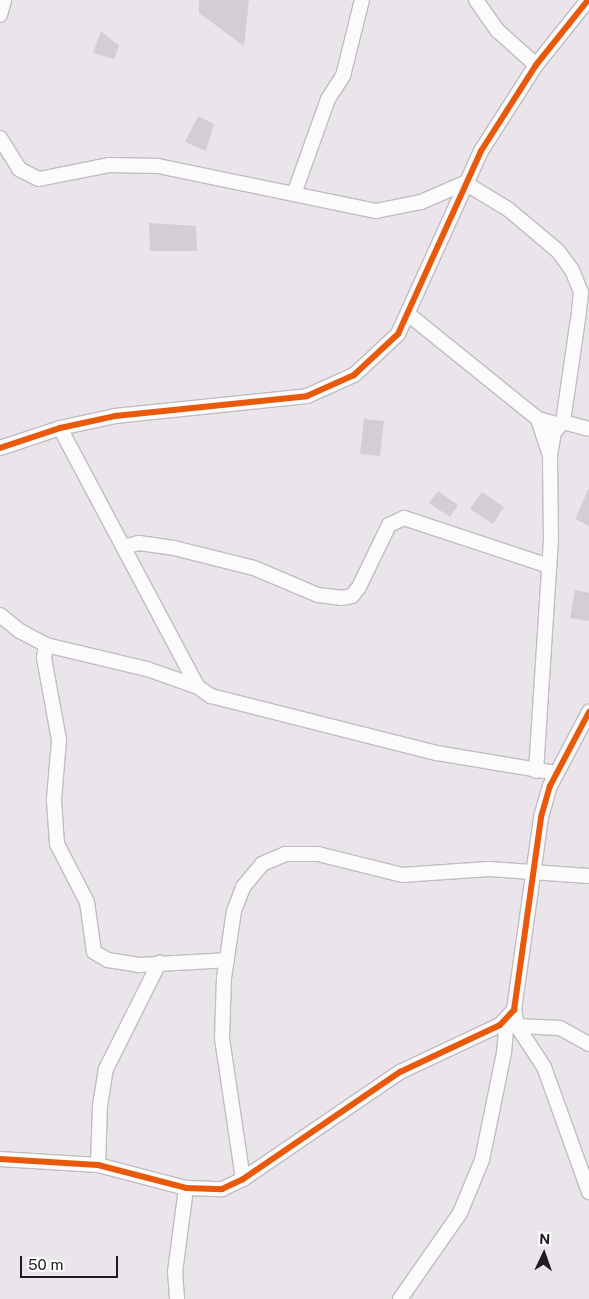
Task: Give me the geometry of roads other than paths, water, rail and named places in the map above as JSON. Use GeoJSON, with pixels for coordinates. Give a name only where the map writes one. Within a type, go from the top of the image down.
{"type":"FeatureCollection","features":[{"type":"Feature","properties":{"kind":"street"},"geometry":{"type":"LineString","coordinates":[[0,15],[4,0]]}},
{"type":"Feature","properties":{"kind":"street"},"geometry":{"type":"LineString","coordinates":[[294,194],[328,99],[343,76],[362,0]]}},
{"type":"Feature","properties":{"kind":"street"},"geometry":{"type":"LineString","coordinates":[[476,0],[498,31],[536,65]]}},
{"type":"Feature","properties":{"kind":"street"},"geometry":{"type":"LineString","coordinates":[[0,448],[60,428],[115,416],[307,396],[354,375],[398,334],[481,151],[536,65],[588,0]]}},
{"type":"Feature","properties":{"kind":"street"},"geometry":{"type":"LineString","coordinates":[[0,138],[19,169],[39,179],[109,165],[158,166],[376,211],[421,202],[466,183]]}},
{"type":"Feature","properties":{"kind":"street"},"geometry":{"type":"LineString","coordinates":[[466,183],[508,209],[558,251],[572,270],[580,292],[580,312],[562,424],[554,432],[550,455],[549,566],[536,771]]}},
{"type":"Feature","properties":{"kind":"street"},"geometry":{"type":"LineString","coordinates":[[408,314],[538,419],[589,429]]}},
{"type":"Feature","properties":{"kind":"street"},"geometry":{"type":"LineString","coordinates":[[538,419],[550,455]]}},
{"type":"Feature","properties":{"kind":"street"},"geometry":{"type":"LineString","coordinates":[[60,428],[198,687]]}},
{"type":"Feature","properties":{"kind":"street"},"geometry":{"type":"LineString","coordinates":[[123,547],[139,543],[174,548],[254,568],[318,595],[342,598],[352,596],[359,587],[389,525],[404,518],[549,566]]}},
{"type":"Feature","properties":{"kind":"street"},"geometry":{"type":"LineString","coordinates":[[0,615],[20,631],[46,645],[148,670],[198,687],[211,696],[437,753],[556,773]]}},
{"type":"Feature","properties":{"kind":"street"},"geometry":{"type":"LineString","coordinates":[[46,645],[44,658],[59,740],[54,800],[57,844],[87,902],[90,943],[94,952],[108,960],[138,965],[227,960]]}},
{"type":"Feature","properties":{"kind":"street"},"geometry":{"type":"LineString","coordinates":[[400,1299],[460,1213],[482,1160],[513,1018],[541,817],[556,773],[589,712]]}},
{"type":"Feature","properties":{"kind":"street"},"geometry":{"type":"LineString","coordinates":[[243,1179],[222,1038],[227,960],[234,911],[243,888],[262,864],[286,854],[318,854],[402,875],[489,869],[589,876]]}},
{"type":"Feature","properties":{"kind":"street"},"geometry":{"type":"LineString","coordinates":[[98,1165],[106,1069],[159,963]]}},
{"type":"Feature","properties":{"kind":"street"},"geometry":{"type":"LineString","coordinates":[[513,1018],[544,1067],[589,1192]]}},
{"type":"Feature","properties":{"kind":"street"},"geometry":{"type":"LineString","coordinates":[[0,1159],[98,1165],[186,1188],[222,1189],[243,1179],[400,1072],[513,1018],[560,1028],[589,1044]]}},
{"type":"Feature","properties":{"kind":"street"},"geometry":{"type":"LineString","coordinates":[[177,1299],[175,1272],[186,1188]]}}]}
